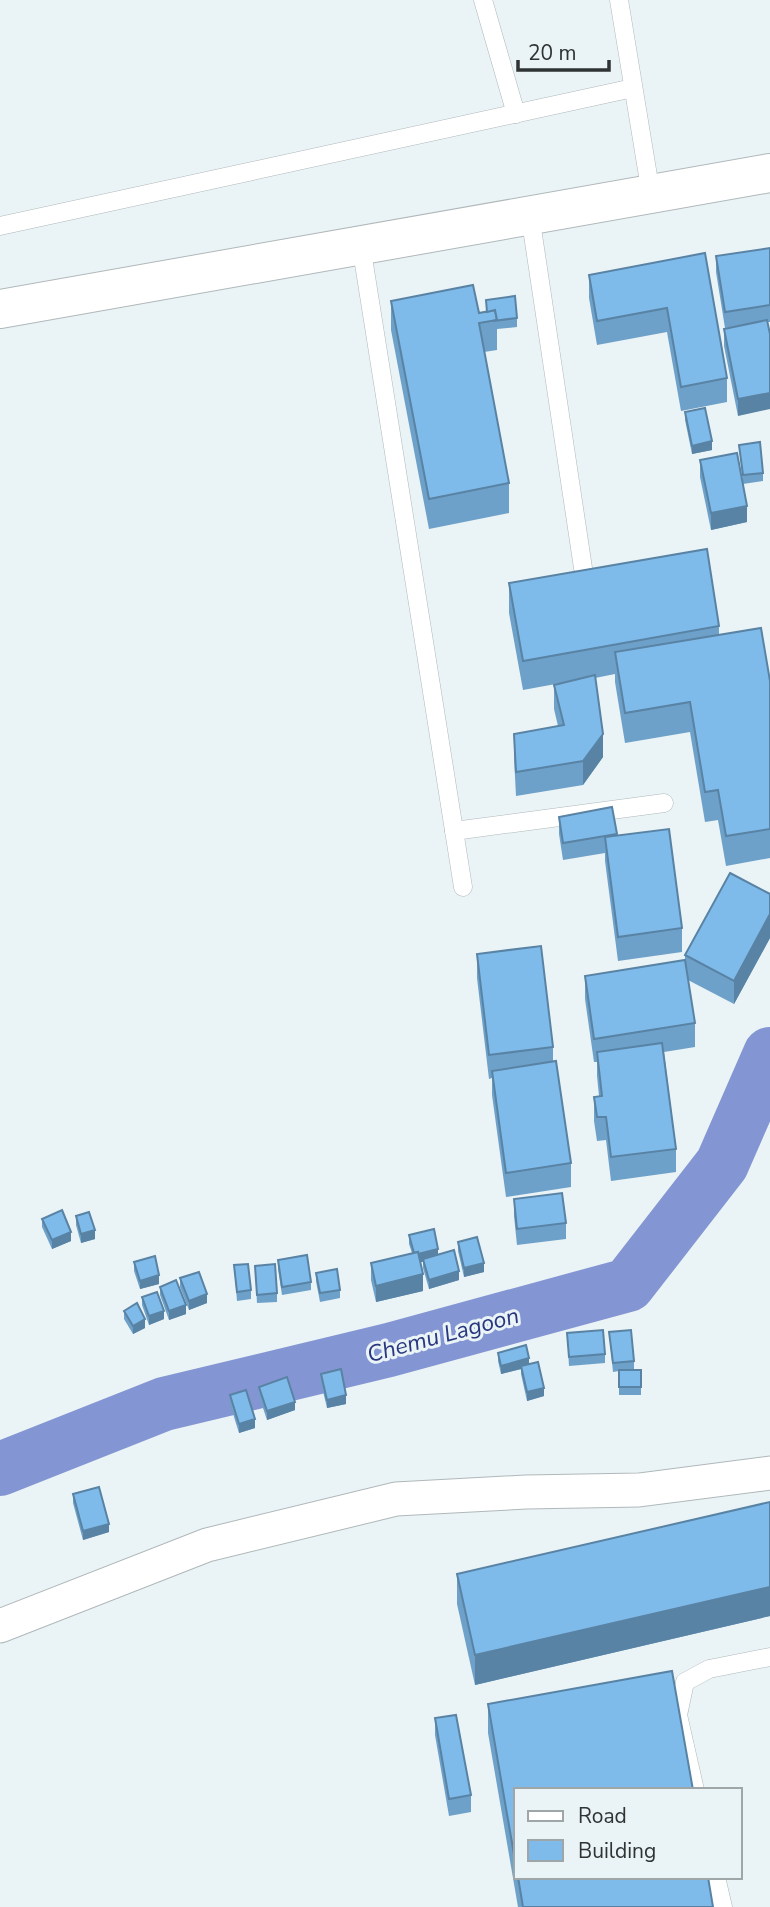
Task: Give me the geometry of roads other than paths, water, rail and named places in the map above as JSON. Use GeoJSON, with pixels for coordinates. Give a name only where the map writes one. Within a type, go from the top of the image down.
{"type":"FeatureCollection","features":[{"type":"Feature","properties":{"kind":"street"},"geometry":{"type":"LineString","coordinates":[[0,309],[770,173]]}},
{"type":"Feature","properties":{"kind":"street"},"geometry":{"type":"LineString","coordinates":[[0,1626],[207,1545],[396,1499],[639,1489],[770,1473]]}},
{"type":"Feature","properties":{"kind":"lane"},"geometry":{"type":"LineString","coordinates":[[483,0],[516,114]]}},
{"type":"Feature","properties":{"kind":"lane"},"geometry":{"type":"LineString","coordinates":[[619,0],[650,194]]}},
{"type":"Feature","properties":{"kind":"lane"},"geometry":{"type":"LineString","coordinates":[[0,226],[633,88]]}},
{"type":"Feature","properties":{"kind":"lane"},"geometry":{"type":"LineString","coordinates":[[530,215],[583,568]]}},
{"type":"Feature","properties":{"kind":"lane"},"geometry":{"type":"LineString","coordinates":[[361,245],[463,887]]}},
{"type":"Feature","properties":{"kind":"lane"},"geometry":{"type":"LineString","coordinates":[[454,831],[664,803]]}},
{"type":"Feature","properties":{"kind":"lane"},"geometry":{"type":"LineString","coordinates":[[695,1788],[678,1715],[685,1682],[709,1669],[770,1657]]}},
{"type":"Feature","properties":{"kind":"lane"},"geometry":{"type":"LineString","coordinates":[[716,1879],[723,1907]]}},
{"type":"Feature","properties":{"kind":"waterway","name":"Chemu Lagoon"},"geometry":{"type":"LineString","coordinates":[[0,1469],[164,1404],[389,1350],[628,1285],[722,1164],[770,1054]]}}]}
